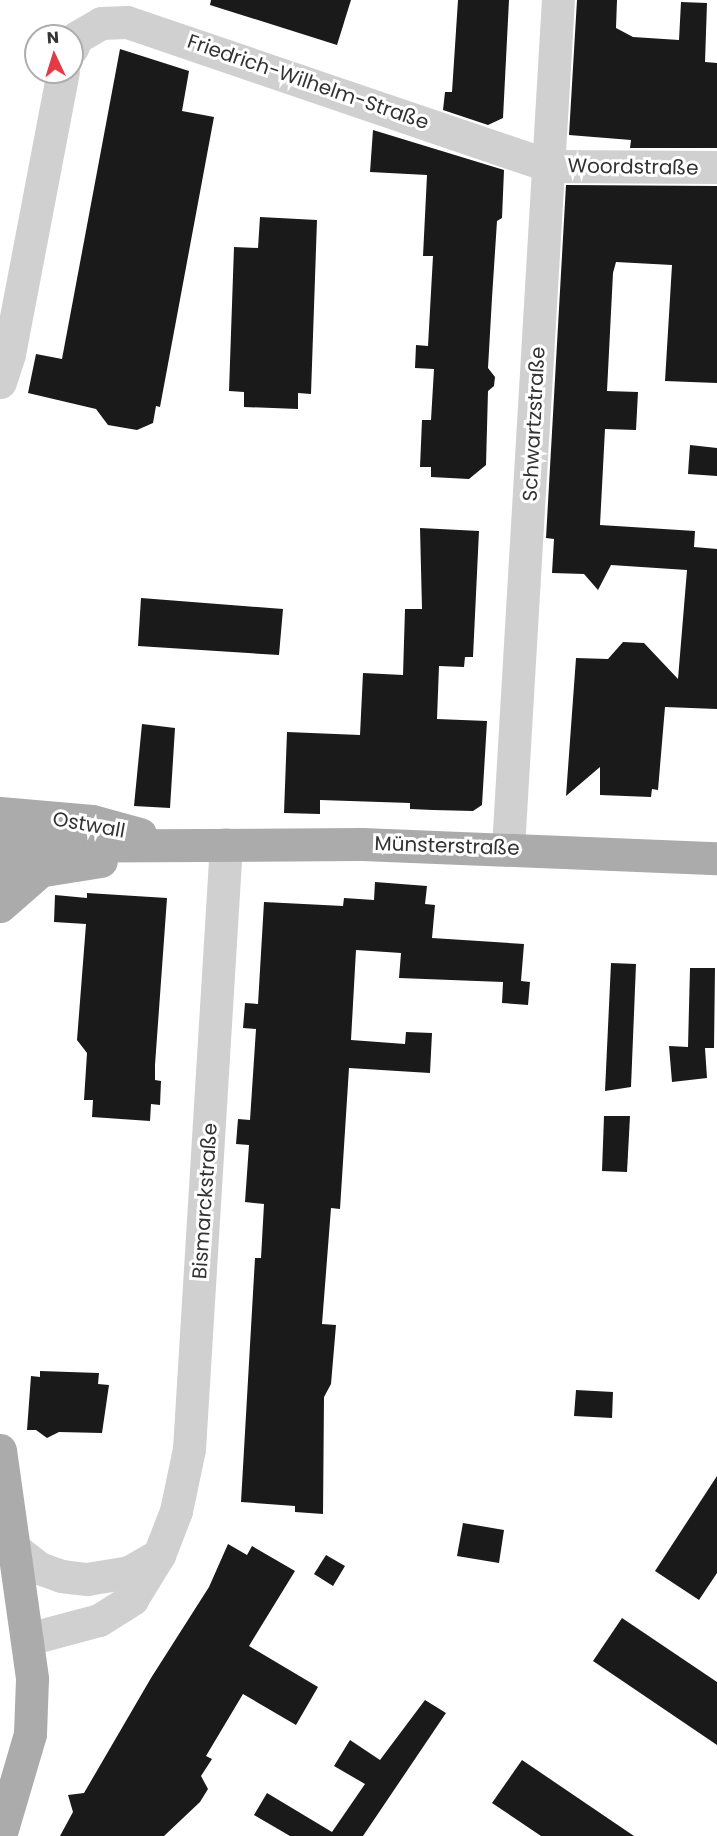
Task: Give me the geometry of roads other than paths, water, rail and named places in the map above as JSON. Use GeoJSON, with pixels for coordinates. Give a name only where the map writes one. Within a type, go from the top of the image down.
{"type":"FeatureCollection","features":[{"type":"Feature","properties":{"kind":"main road","name":"Ostwall"},"geometry":{"type":"LineString","coordinates":[[0,813],[92,821],[176,844]]}},
{"type":"Feature","properties":{"kind":"main road","name":"Münsterstraße"},"geometry":{"type":"LineString","coordinates":[[0,877],[39,872],[176,844]]}},
{"type":"Feature","properties":{"kind":"main road","name":"Münsterstraße"},"geometry":{"type":"LineString","coordinates":[[0,846],[226,844],[508,848],[717,858]]}},
{"type":"Feature","properties":{"kind":"main road"},"geometry":{"type":"LineString","coordinates":[[0,906],[39,872]]}},
{"type":"Feature","properties":{"kind":"main road"},"geometry":{"type":"LineString","coordinates":[[0,1450],[16,1550],[32,1678],[30,1734],[2,1832]]}},
{"type":"Feature","properties":{"kind":"street","name":"Schwartzstraße"},"geometry":{"type":"LineString","coordinates":[[508,848],[558,0]]}},
{"type":"Feature","properties":{"kind":"street","name":"Friedrich-Wilhelm-Straße"},"geometry":{"type":"LineString","coordinates":[[84,33],[101,23],[151,28],[549,166]]}},
{"type":"Feature","properties":{"kind":"street"},"geometry":{"type":"LineString","coordinates":[[0,382],[9,354],[61,84]]}},
{"type":"Feature","properties":{"kind":"street","name":"Woordstraße"},"geometry":{"type":"LineString","coordinates":[[549,166],[717,167]]}},
{"type":"Feature","properties":{"kind":"street","name":"Bismarckstraße"},"geometry":{"type":"LineString","coordinates":[[28,1639],[99,1620],[118,1610],[143,1586],[159,1555],[176,1511],[189,1449],[226,844]]}},
{"type":"Feature","properties":{"kind":"street"},"geometry":{"type":"LineString","coordinates":[[16,1550],[39,1568],[61,1576],[87,1579],[129,1572],[159,1555]]}}]}
